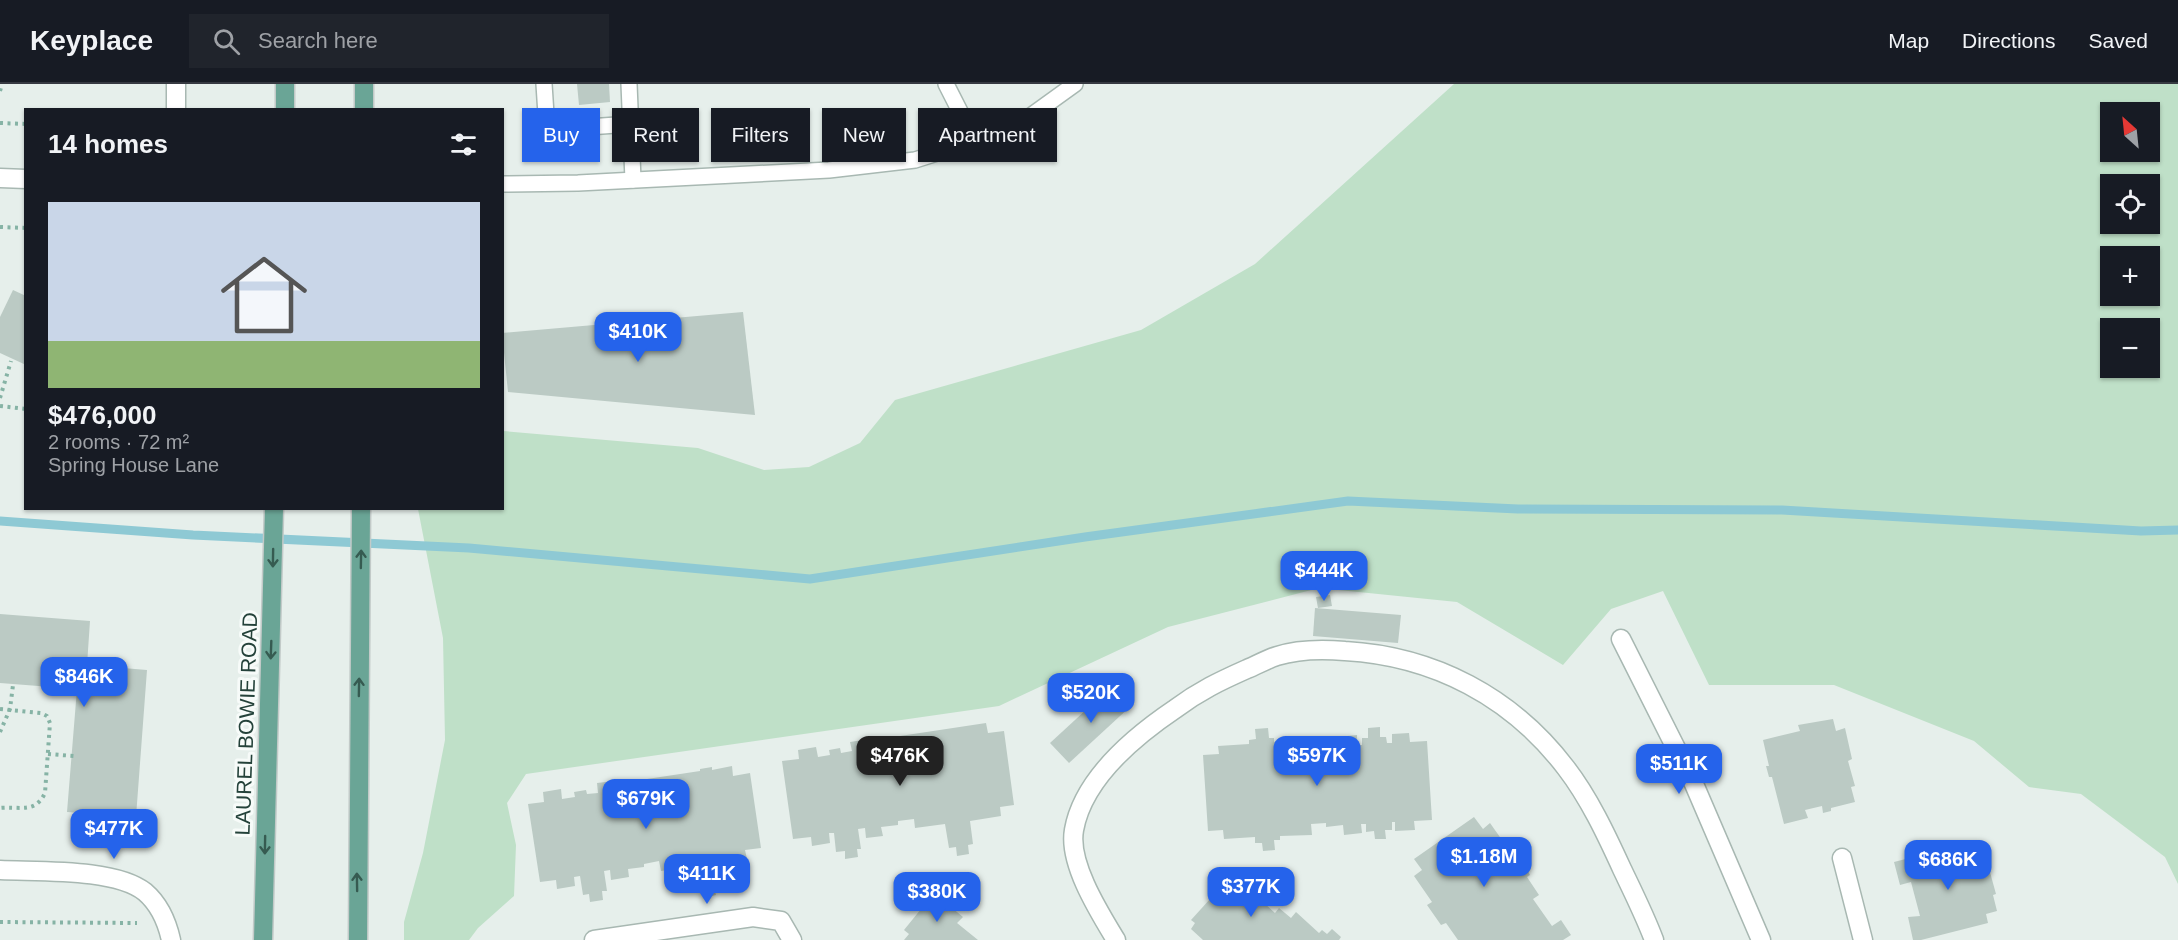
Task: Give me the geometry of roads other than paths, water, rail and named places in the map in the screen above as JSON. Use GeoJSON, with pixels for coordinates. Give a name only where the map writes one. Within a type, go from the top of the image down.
{"type":"FeatureCollection","features":[{"type":"Feature","properties":{"kind":"main road"},"geometry":{"type":"LineString","coordinates":[[285,84],[285,108]]}},
{"type":"Feature","properties":{"kind":"main road"},"geometry":{"type":"LineString","coordinates":[[364,84],[364,108]]}},
{"type":"Feature","properties":{"kind":"main road"},"geometry":{"type":"LineString","coordinates":[[358,940],[361,515]]}},
{"type":"Feature","properties":{"kind":"main road","name":"LAUREL BOWIE ROAD"},"geometry":{"type":"LineString","coordinates":[[263,940],[274,517]]}},
{"type":"Feature","properties":{"kind":"street"},"geometry":{"type":"LineString","coordinates":[[176,84],[176,108]]}},
{"type":"Feature","properties":{"kind":"street"},"geometry":{"type":"LineString","coordinates":[[0,178],[24,179]]}},
{"type":"Feature","properties":{"kind":"street"},"geometry":{"type":"LineString","coordinates":[[1621,639],[1694,784],[1761,940]]}},
{"type":"Feature","properties":{"kind":"street"},"geometry":{"type":"LineString","coordinates":[[1116,940],[1097,910],[1082,877],[1073,844],[1074,830],[1082,804],[1098,780],[1118,754],[1147,728],[1203,689],[1277,656],[1316,649],[1368,652],[1413,662],[1456,677],[1521,718],[1566,768],[1597,818],[1654,940]]}},
{"type":"Feature","properties":{"kind":"street"},"geometry":{"type":"LineString","coordinates":[[1842,858],[1863,940]]}},
{"type":"Feature","properties":{"kind":"street"},"geometry":{"type":"LineString","coordinates":[[0,870],[98,875],[125,882],[143,890],[154,901],[169,930],[171,940]]}},
{"type":"Feature","properties":{"kind":"street"},"geometry":{"type":"LineString","coordinates":[[594,940],[753,917],[781,921],[792,940]]}},
{"type":"Feature","properties":{"kind":"lane"},"geometry":{"type":"LineString","coordinates":[[544,84],[547,130],[612,125]]}},
{"type":"Feature","properties":{"kind":"lane"},"geometry":{"type":"LineString","coordinates":[[629,84],[630,108]]}},
{"type":"Feature","properties":{"kind":"lane"},"geometry":{"type":"LineString","coordinates":[[946,84],[958,108]]}},
{"type":"Feature","properties":{"kind":"lane"},"geometry":{"type":"LineString","coordinates":[[1042,108],[1075,84]]}},
{"type":"Feature","properties":{"kind":"lane"},"geometry":{"type":"LineString","coordinates":[[504,184],[829,170],[918,159]]}},
{"type":"Feature","properties":{"kind":"lane"},"geometry":{"type":"LineString","coordinates":[[632,162],[633,180]]}},
{"type":"Feature","properties":{"kind":"waterway"},"geometry":{"type":"LineString","coordinates":[[0,521],[193,535],[469,548],[810,579],[1085,537],[1348,501],[1518,509],[1782,510],[2141,531],[2178,530]]}}]}
